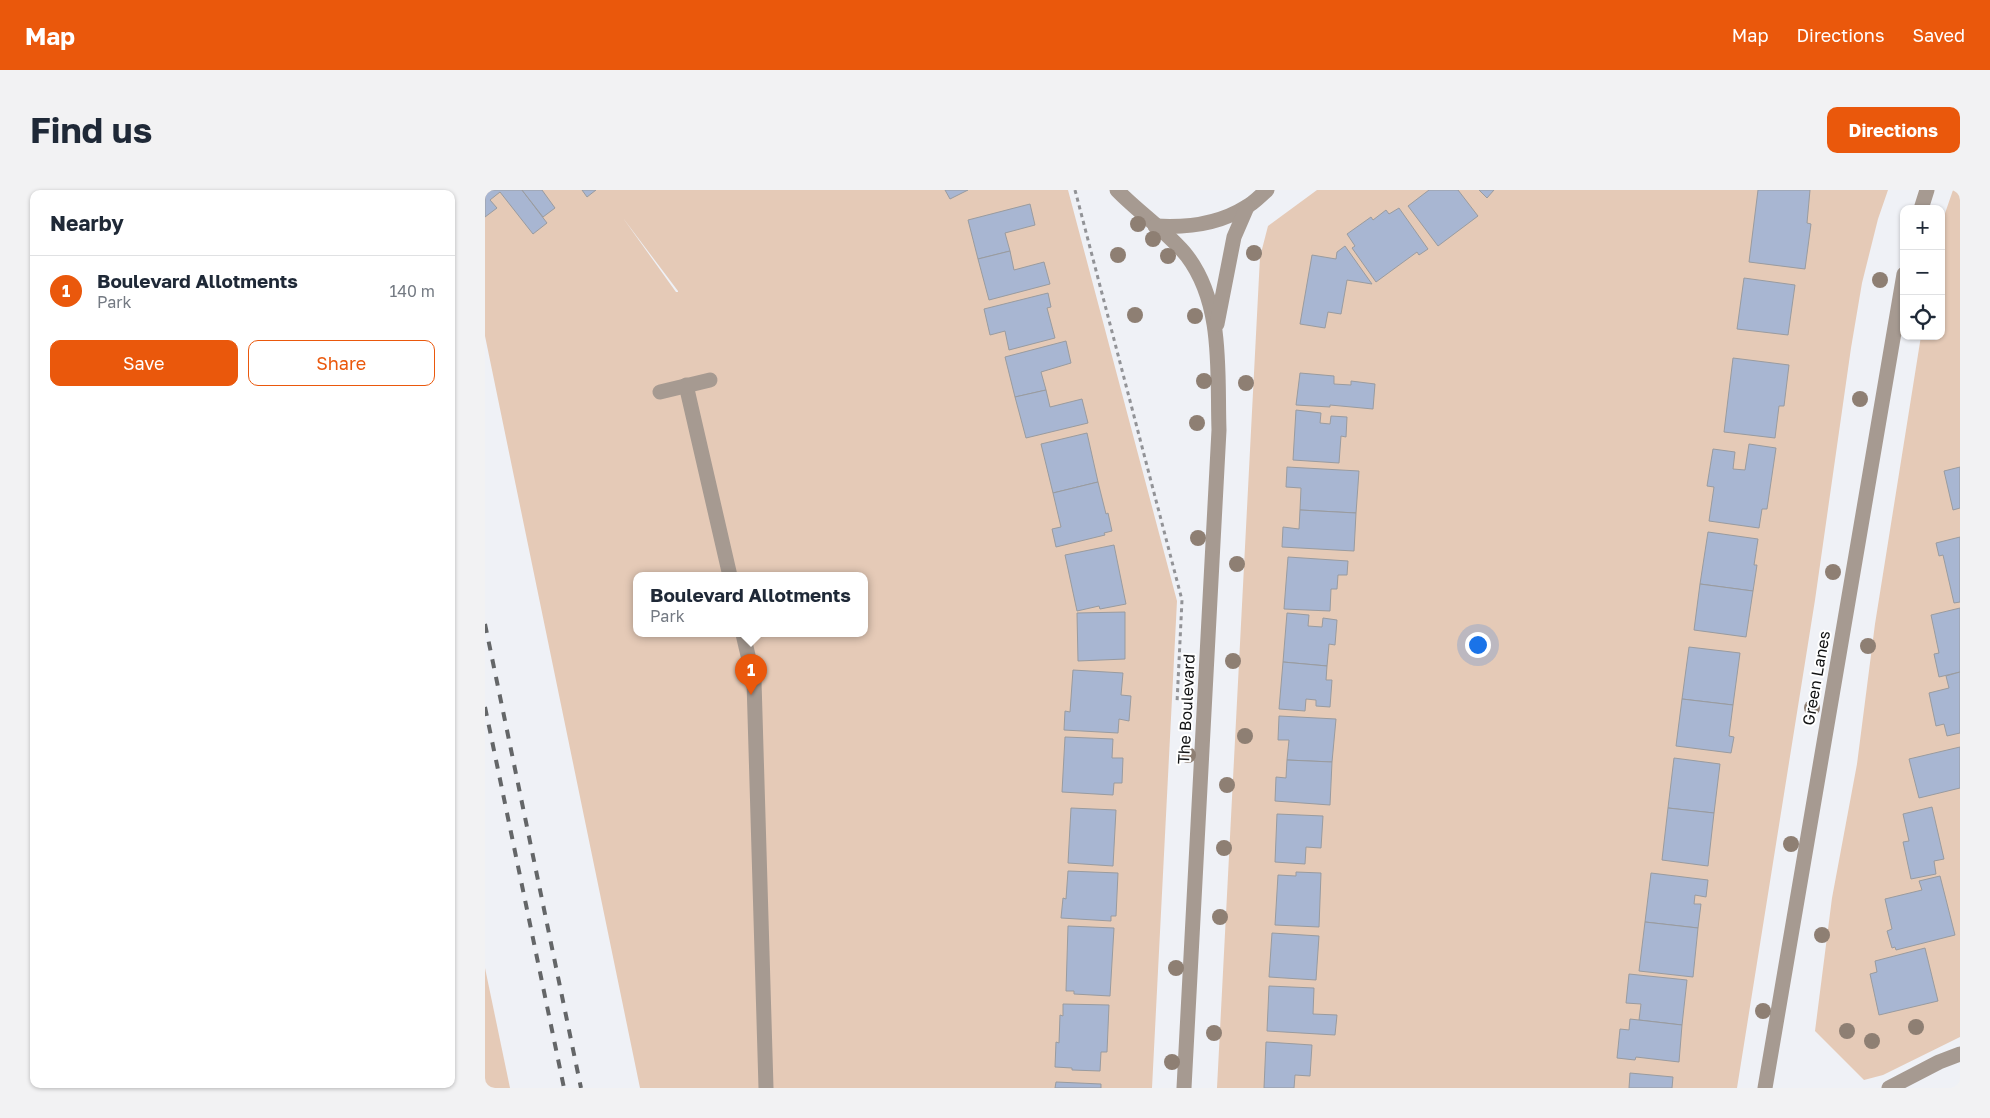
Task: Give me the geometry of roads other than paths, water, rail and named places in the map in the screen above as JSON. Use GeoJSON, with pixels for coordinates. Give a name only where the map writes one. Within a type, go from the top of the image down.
{"type":"FeatureCollection","features":[{"type":"Feature","properties":{"kind":"street","name":"The Boulevard"},"geometry":{"type":"LineString","coordinates":[[1117,190],[1187,256],[1203,285],[1211,308],[1216,333],[1219,430],[1184,1088]]}},
{"type":"Feature","properties":{"kind":"street","name":"The Boulevard"},"geometry":{"type":"LineString","coordinates":[[1155,226],[1180,227],[1225,218],[1247,207],[1267,190]]}},
{"type":"Feature","properties":{"kind":"street"},"geometry":{"type":"LineString","coordinates":[[1922,205],[1927,190]]}},
{"type":"Feature","properties":{"kind":"street","name":"The Boulevard"},"geometry":{"type":"LineString","coordinates":[[1216,333],[1234,237],[1247,207]]}},
{"type":"Feature","properties":{"kind":"street","name":"Green Lanes"},"geometry":{"type":"LineString","coordinates":[[1765,1088],[1900,295]]}},
{"type":"Feature","properties":{"kind":"street"},"geometry":{"type":"LineString","coordinates":[[660,392],[710,380]]}},
{"type":"Feature","properties":{"kind":"street"},"geometry":{"type":"LineString","coordinates":[[686,385],[729,572]]}},
{"type":"Feature","properties":{"kind":"street"},"geometry":{"type":"LineString","coordinates":[[744,637],[754,680],[766,1088]]}},
{"type":"Feature","properties":{"kind":"street"},"geometry":{"type":"LineString","coordinates":[[1889,1088],[1939,1062],[1960,1054]]}},
{"type":"Feature","properties":{"kind":"railway"},"geometry":{"type":"LineString","coordinates":[[485,624],[581,1088]]}},
{"type":"Feature","properties":{"kind":"railway"},"geometry":{"type":"LineString","coordinates":[[485,707],[564,1088]]}},
{"type":"Feature","properties":{"kind":"place","name":"Boulevard Allotments"},"geometry":{"type":"Point","coordinates":[751,695]}}]}
